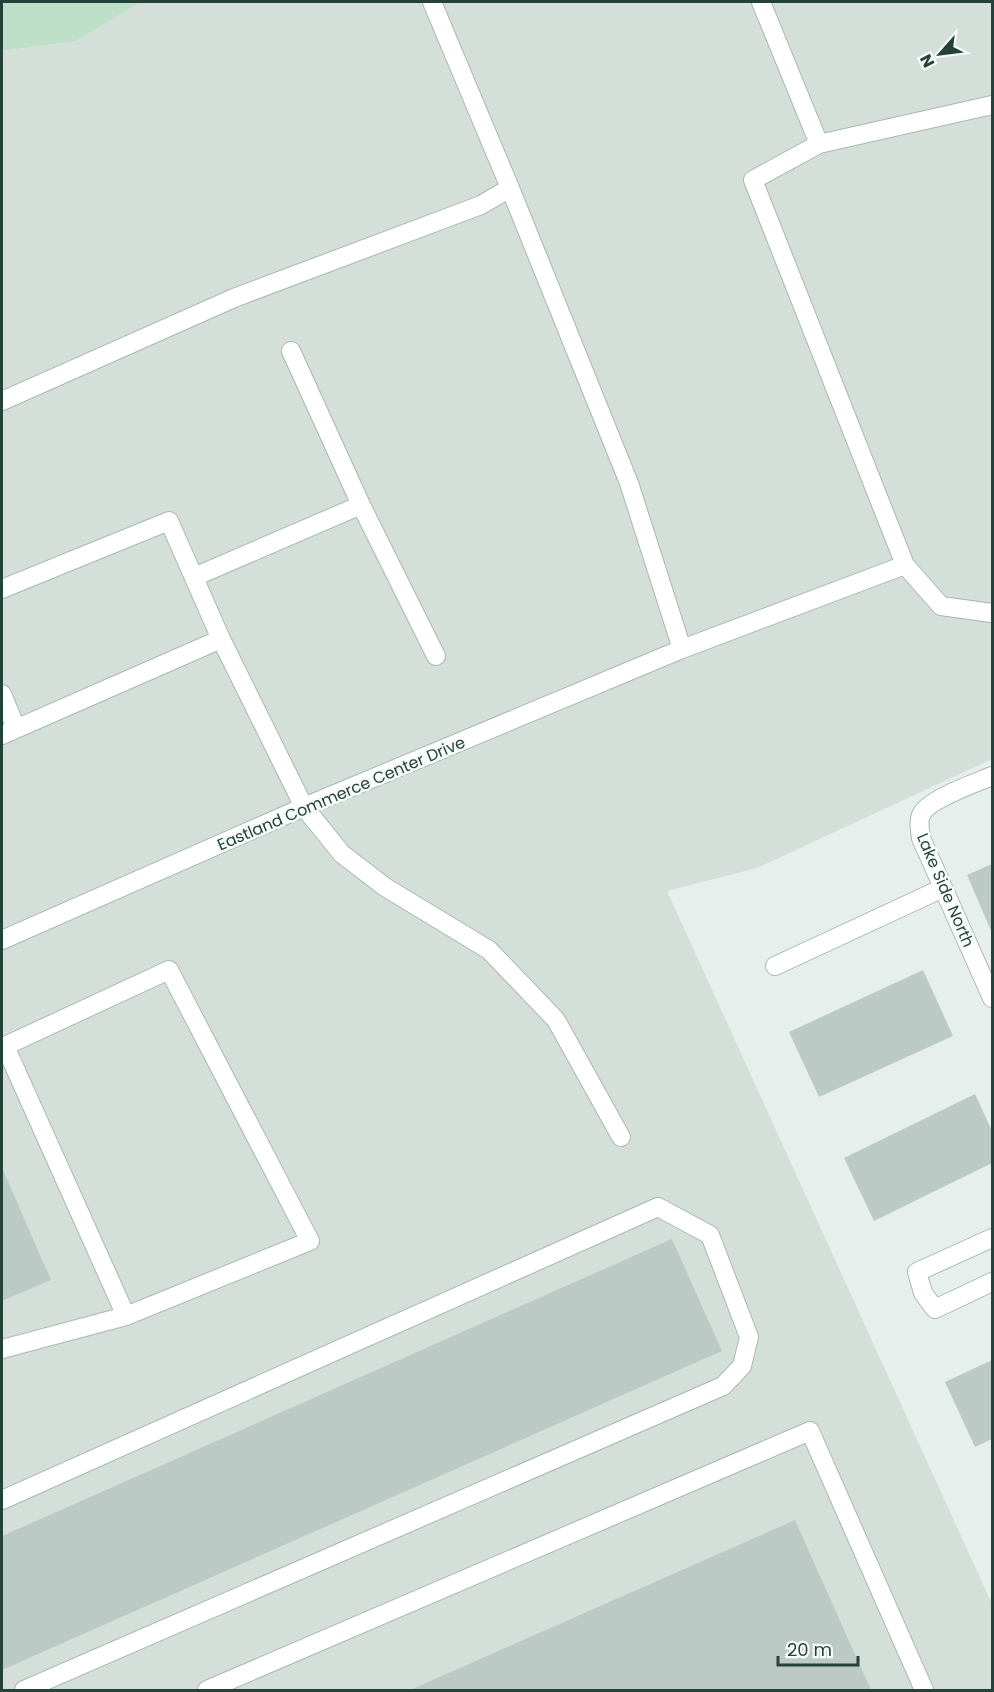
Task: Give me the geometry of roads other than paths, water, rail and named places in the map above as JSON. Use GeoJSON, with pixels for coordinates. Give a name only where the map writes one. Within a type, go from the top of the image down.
{"type":"FeatureCollection","features":[{"type":"Feature","properties":{"kind":"street"},"geometry":{"type":"LineString","coordinates":[[432,2],[629,483],[682,649]]}},
{"type":"Feature","properties":{"kind":"street"},"geometry":{"type":"LineString","coordinates":[[761,2],[819,144]]}},
{"type":"Feature","properties":{"kind":"street"},"geometry":{"type":"LineString","coordinates":[[993,105],[819,144],[753,180],[905,565],[941,606],[993,613]]}},
{"type":"Feature","properties":{"kind":"street"},"geometry":{"type":"LineString","coordinates":[[2,401],[234,298],[481,205],[510,188]]}},
{"type":"Feature","properties":{"kind":"street"},"geometry":{"type":"LineString","coordinates":[[291,351],[361,505],[436,656]]}},
{"type":"Feature","properties":{"kind":"street"},"geometry":{"type":"LineString","coordinates":[[194,577],[361,505]]}},
{"type":"Feature","properties":{"kind":"street"},"geometry":{"type":"LineString","coordinates":[[2,590],[169,521],[221,639],[304,807],[342,854],[489,950],[556,1020],[621,1137]]}},
{"type":"Feature","properties":{"kind":"street","name":"Eastland Commerce Center Drive"},"geometry":{"type":"LineString","coordinates":[[2,940],[304,807],[682,649],[905,565]]}},
{"type":"Feature","properties":{"kind":"street"},"geometry":{"type":"LineString","coordinates":[[2,694],[9,732],[221,639]]}},
{"type":"Feature","properties":{"kind":"street","name":"Lake Side North"},"geometry":{"type":"LineString","coordinates":[[993,776],[934,802],[921,814],[921,838],[993,998]]}},
{"type":"Feature","properties":{"kind":"street"},"geometry":{"type":"LineString","coordinates":[[774,966],[943,888]]}},
{"type":"Feature","properties":{"kind":"street"},"geometry":{"type":"LineString","coordinates":[[2,1349],[126,1316],[310,1240],[170,970],[3,1047],[126,1316]]}},
{"type":"Feature","properties":{"kind":"street"},"geometry":{"type":"LineString","coordinates":[[2,1500],[658,1208],[710,1235],[749,1337],[742,1366],[723,1386],[24,1690]]}},
{"type":"Feature","properties":{"kind":"street"},"geometry":{"type":"LineString","coordinates":[[993,1238],[917,1272],[923,1293],[935,1309],[993,1282]]}},
{"type":"Feature","properties":{"kind":"street"},"geometry":{"type":"LineString","coordinates":[[207,1690],[810,1431],[924,1690]]}}]}
